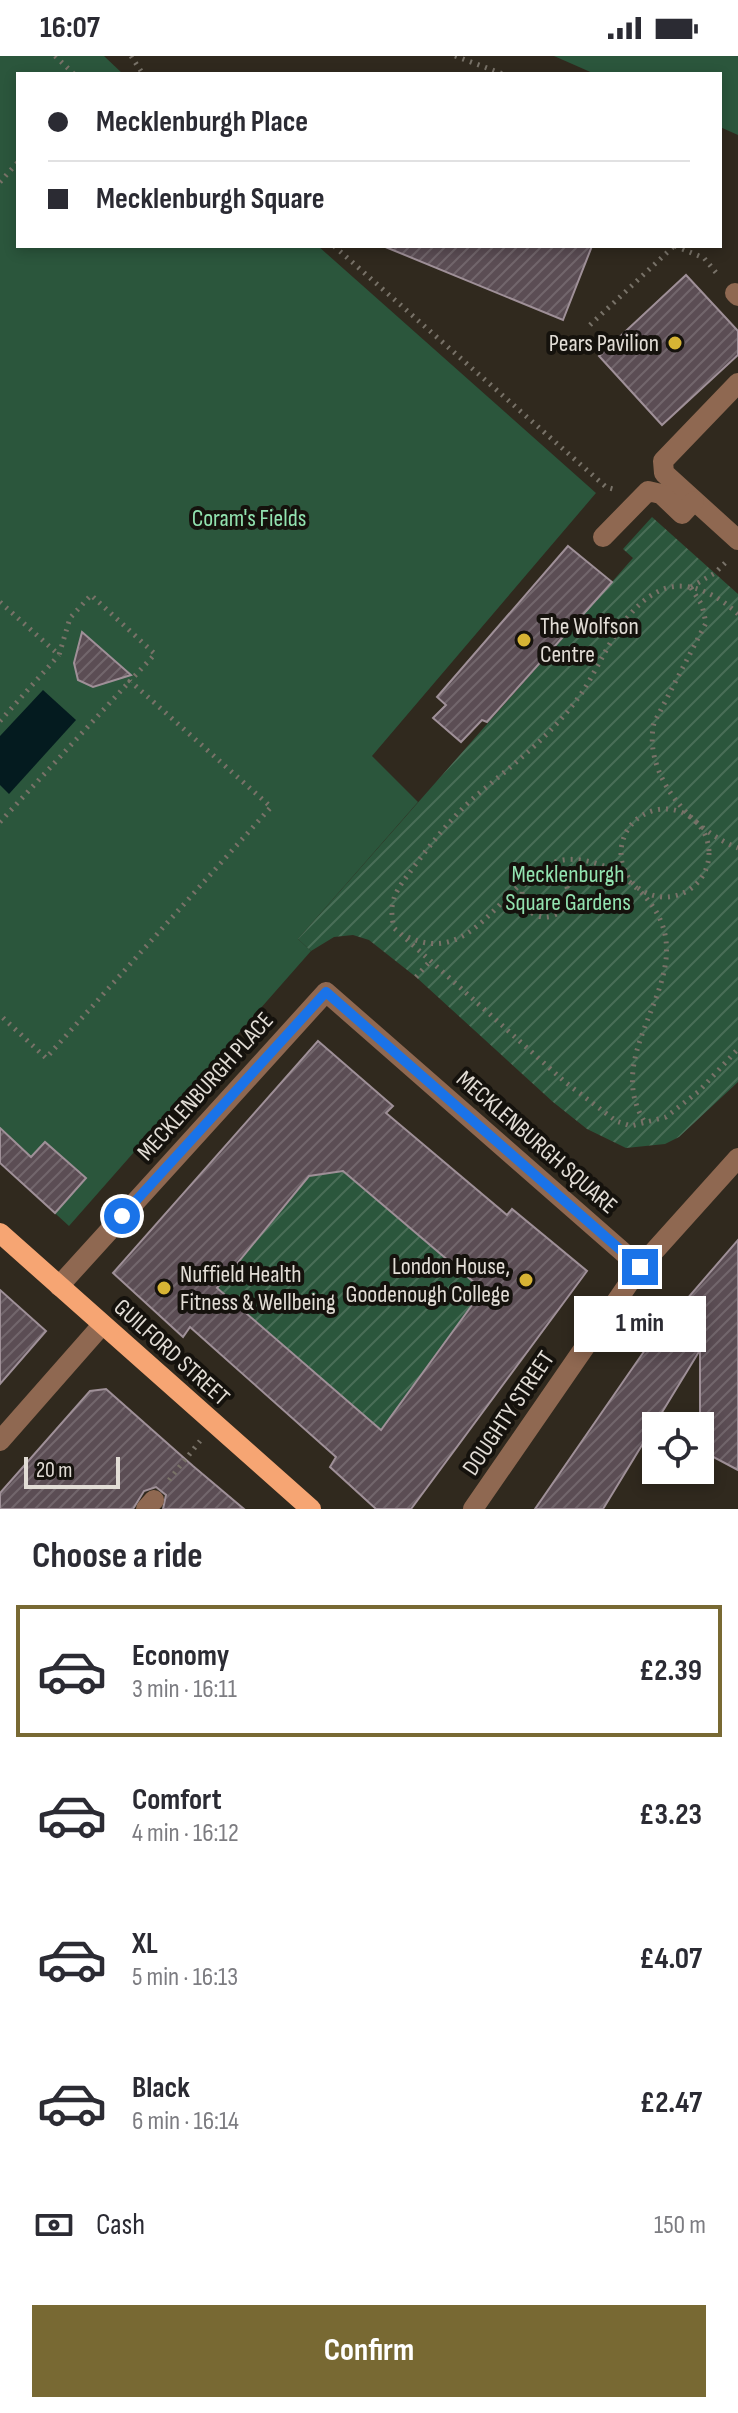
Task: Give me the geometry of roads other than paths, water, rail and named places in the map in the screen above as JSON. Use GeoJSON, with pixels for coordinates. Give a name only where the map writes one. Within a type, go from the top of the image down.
{"type":"FeatureCollection","features":[{"type":"Feature","properties":{"kind":"main road","name":"GUILFORD STREET"},"geometry":{"type":"LineString","coordinates":[[0,1233],[311,1509]]}},
{"type":"Feature","properties":{"kind":"street"},"geometry":{"type":"LineString","coordinates":[[734,548],[694,501],[664,473],[663,461],[738,383]]}},
{"type":"Feature","properties":{"kind":"street"},"geometry":{"type":"LineString","coordinates":[[603,537],[648,491],[661,494],[682,514],[694,501]]}},
{"type":"Feature","properties":{"kind":"street","name":"MECKLENBURGH SQUARE"},"geometry":{"type":"LineString","coordinates":[[326,992],[640,1267]]}},
{"type":"Feature","properties":{"kind":"street","name":"MECKLENBURGH PLACE"},"geometry":{"type":"LineString","coordinates":[[59,1286],[326,992]]}},
{"type":"Feature","properties":{"kind":"street"},"geometry":{"type":"LineString","coordinates":[[640,1267],[738,1158]]}},
{"type":"Feature","properties":{"kind":"street","name":"DOUGHTY STREET"},"geometry":{"type":"LineString","coordinates":[[473,1509],[640,1267]]}},
{"type":"Feature","properties":{"kind":"street"},"geometry":{"type":"LineString","coordinates":[[0,1441],[102,1325]]}},
{"type":"Feature","properties":{"kind":"water"},"geometry":{"type":"Polygon","coordinates":[[[43,690],[76,720],[9,794],[0,785],[0,736],[43,690]]]}},
{"type":"Feature","properties":{"kind":"place","name":"Pears Pavilion"},"geometry":{"type":"Point","coordinates":[675,343]}},
{"type":"Feature","properties":{"kind":"place","name":"The Wolfson Centre"},"geometry":{"type":"Point","coordinates":[524,640]}},
{"type":"Feature","properties":{"kind":"place","name":"London House, Goodenough College"},"geometry":{"type":"Point","coordinates":[526,1280]}},
{"type":"Feature","properties":{"kind":"place","name":"Nuffield Health Fitness & Wellbeing"},"geometry":{"type":"Point","coordinates":[164,1288]}},
{"type":"Feature","properties":{"kind":"park label","name":"Coram's Fields"},"geometry":{"type":"Point","coordinates":[249,518]}},
{"type":"Feature","properties":{"kind":"park label","name":"Mecklenburgh Square Gardens"},"geometry":{"type":"Point","coordinates":[568,888]}}]}
